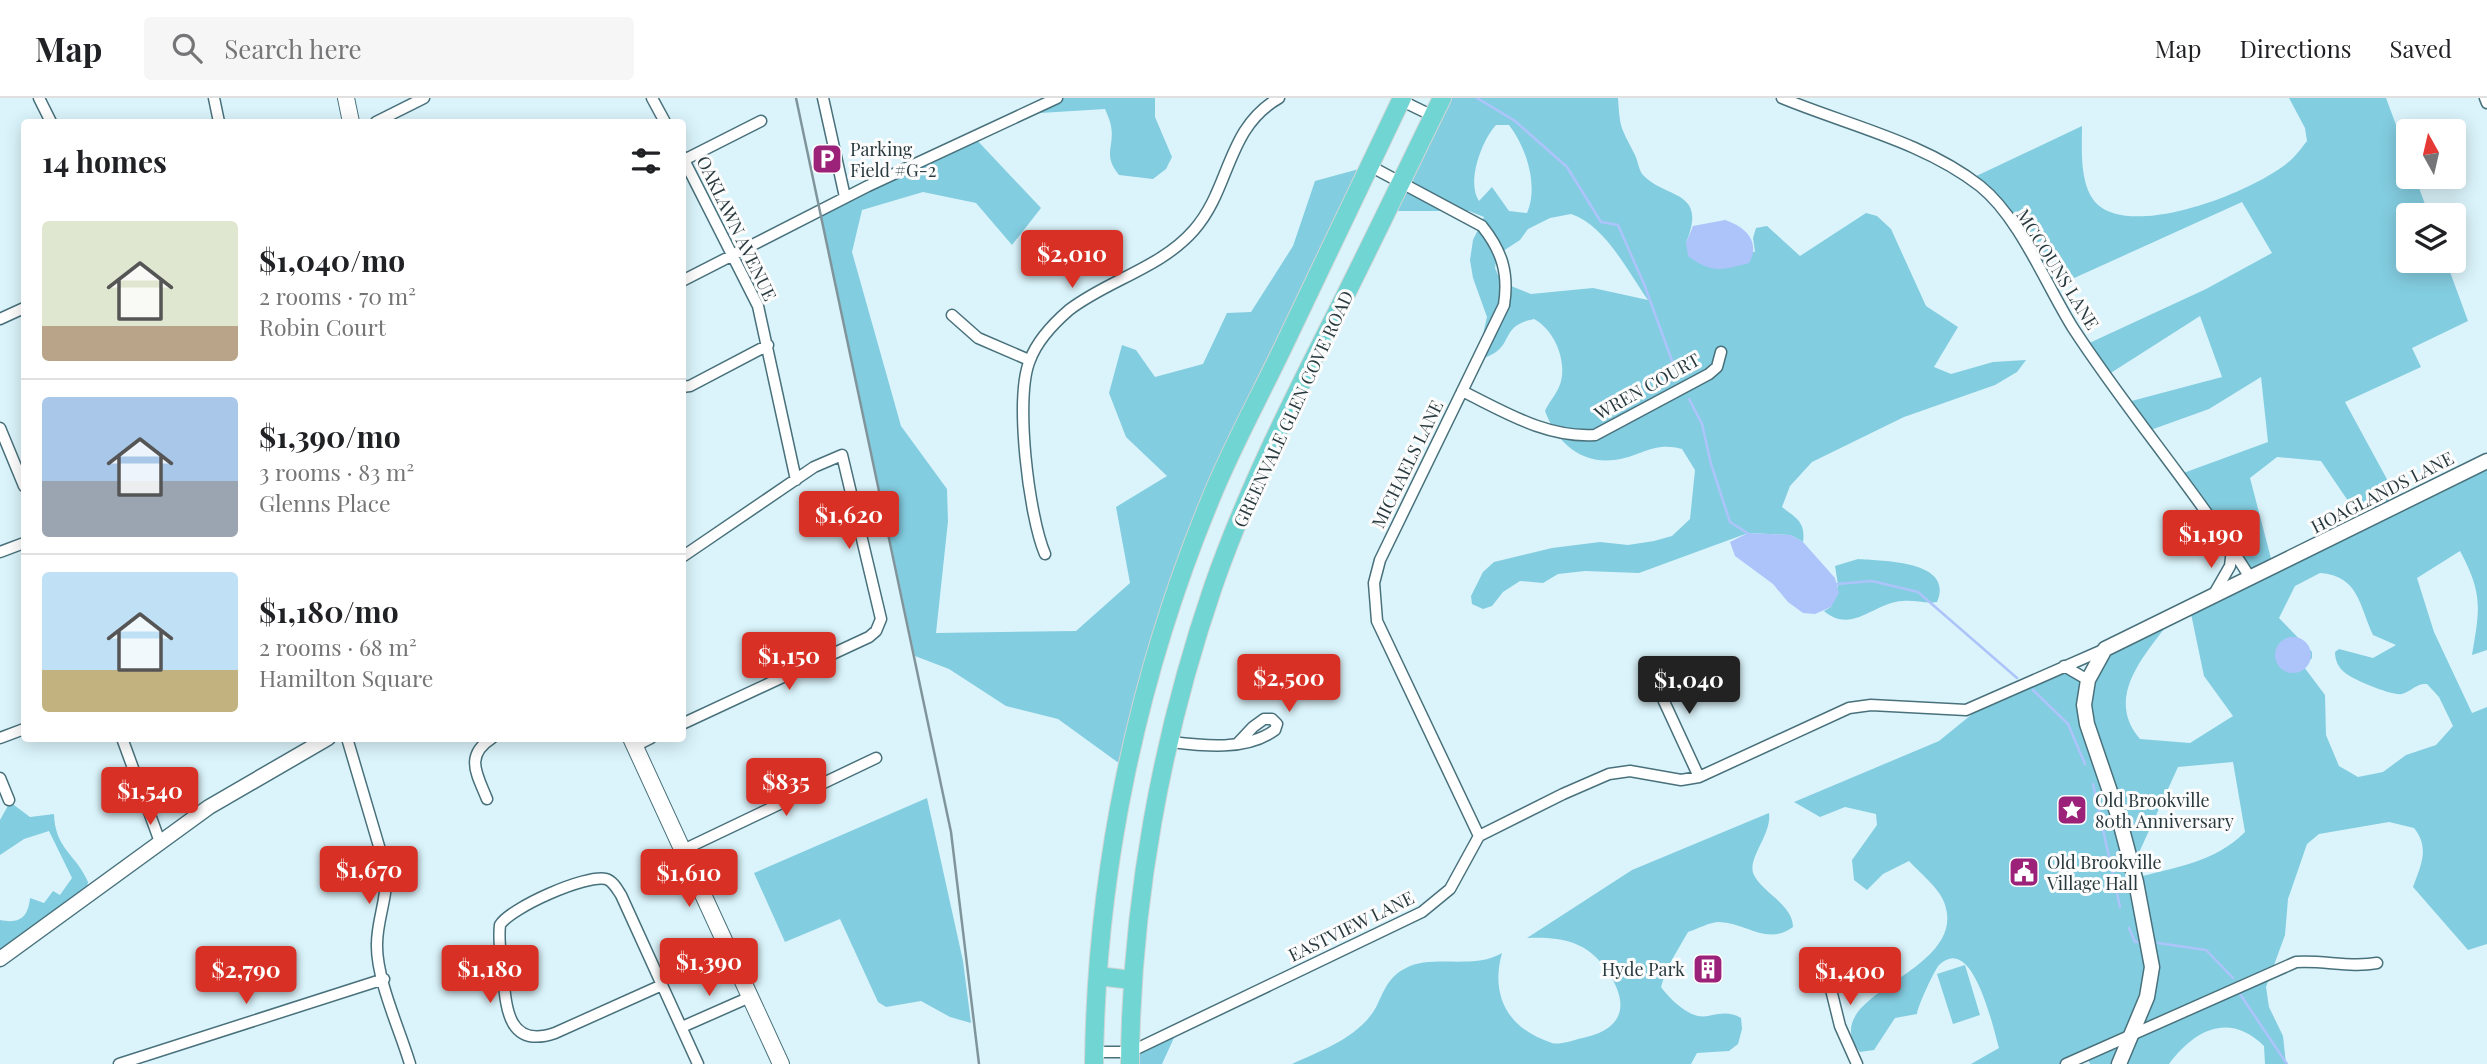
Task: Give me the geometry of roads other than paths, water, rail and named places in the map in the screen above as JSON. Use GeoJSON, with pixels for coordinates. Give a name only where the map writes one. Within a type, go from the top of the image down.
{"type":"FeatureCollection","features":[{"type":"Feature","properties":{"kind":"main road"},"geometry":{"type":"LineString","coordinates":[[346,98],[350,119]]}},
{"type":"Feature","properties":{"kind":"main road","name":"GREENVALE GLEN COVE ROAD"},"geometry":{"type":"LineString","coordinates":[[1130,1058],[1132,980],[1144,868],[1171,742],[1213,587],[1284,418],[1442,98]]}},
{"type":"Feature","properties":{"kind":"main road","name":"GREENVALE GLEN COVE ROAD"},"geometry":{"type":"LineString","coordinates":[[1094,1058],[1098,976],[1108,877],[1127,773],[1157,655],[1190,552],[1248,414],[1400,99]]}},
{"type":"Feature","properties":{"kind":"main road"},"geometry":{"type":"LineString","coordinates":[[633,742],[781,1064]]}},
{"type":"Feature","properties":{"kind":"main road"},"geometry":{"type":"LineString","coordinates":[[1098,976],[1132,980]]}},
{"type":"Feature","properties":{"kind":"street"},"geometry":{"type":"LineString","coordinates":[[38,98],[49,119]]}},
{"type":"Feature","properties":{"kind":"street"},"geometry":{"type":"LineString","coordinates":[[214,98],[218,119]]}},
{"type":"Feature","properties":{"kind":"street"},"geometry":{"type":"LineString","coordinates":[[382,119],[424,98]]}},
{"type":"Feature","properties":{"kind":"street"},"geometry":{"type":"LineString","coordinates":[[652,98],[663,119]]}},
{"type":"Feature","properties":{"kind":"street"},"geometry":{"type":"LineString","coordinates":[[823,98],[845,197]]}},
{"type":"Feature","properties":{"kind":"street"},"geometry":{"type":"LineString","coordinates":[[686,280],[845,197],[1056,98]]}},
{"type":"Feature","properties":{"kind":"street"},"geometry":{"type":"LineString","coordinates":[[1045,554],[1035,530],[1025,443],[1023,395],[1029,360],[1052,326],[1071,309],[1160,258],[1193,232],[1217,195],[1236,140],[1253,118],[1279,98]]}},
{"type":"Feature","properties":{"kind":"street","name":"MCCOUNS LANE"},"geometry":{"type":"LineString","coordinates":[[1782,98],[1930,156],[1958,170],[1983,189],[2015,231],[2072,326],[2137,421],[2232,549],[2251,579]]}},
{"type":"Feature","properties":{"kind":"street"},"geometry":{"type":"LineString","coordinates":[[2485,98],[2487,103]]}},
{"type":"Feature","properties":{"kind":"street"},"geometry":{"type":"LineString","coordinates":[[1400,99],[1433,116]]}},
{"type":"Feature","properties":{"kind":"street"},"geometry":{"type":"LineString","coordinates":[[686,158],[761,121]]}},
{"type":"Feature","properties":{"kind":"street","name":"OAKLAWN AVENUE"},"geometry":{"type":"LineString","coordinates":[[686,165],[758,306],[796,480]]}},
{"type":"Feature","properties":{"kind":"street","name":"MICHAELS LANE"},"geometry":{"type":"LineString","coordinates":[[1370,166],[1482,226],[1494,241],[1504,263],[1507,285],[1503,305],[1380,560],[1374,583],[1373,602],[1384,640],[1479,836]]}},
{"type":"Feature","properties":{"kind":"street"},"geometry":{"type":"LineString","coordinates":[[0,319],[21,309]]}},
{"type":"Feature","properties":{"kind":"street"},"geometry":{"type":"LineString","coordinates":[[952,315],[978,338],[1029,360]]}},
{"type":"Feature","properties":{"kind":"street"},"geometry":{"type":"LineString","coordinates":[[686,386],[768,345]]}},
{"type":"Feature","properties":{"kind":"street","name":"WREN COURT"},"geometry":{"type":"LineString","coordinates":[[1462,391],[1553,433],[1595,435],[1709,374],[1717,367],[1721,352]]}},
{"type":"Feature","properties":{"kind":"street"},"geometry":{"type":"LineString","coordinates":[[0,428],[20,463]]}},
{"type":"Feature","properties":{"kind":"street"},"geometry":{"type":"LineString","coordinates":[[686,554],[796,480],[837,455],[844,456],[880,612],[876,631],[827,657],[686,722]]}},
{"type":"Feature","properties":{"kind":"street","name":"HOAGLANDS LANE"},"geometry":{"type":"LineString","coordinates":[[2105,649],[2487,461]]}},
{"type":"Feature","properties":{"kind":"street"},"geometry":{"type":"LineString","coordinates":[[0,552],[21,544]]}},
{"type":"Feature","properties":{"kind":"street"},"geometry":{"type":"LineString","coordinates":[[2211,599],[2230,566],[2232,549]]}},
{"type":"Feature","properties":{"kind":"street"},"geometry":{"type":"LineString","coordinates":[[1479,836],[1609,774],[1630,771],[1681,780],[1699,777],[1849,708],[1871,705],[1966,710],[2105,649]]}},
{"type":"Feature","properties":{"kind":"street"},"geometry":{"type":"LineString","coordinates":[[2105,649],[2088,680],[2084,705],[2087,724],[2119,818],[2152,967],[2147,997],[2119,1064]]}},
{"type":"Feature","properties":{"kind":"street"},"geometry":{"type":"LineString","coordinates":[[2064,666],[2088,680]]}},
{"type":"Feature","properties":{"kind":"street"},"geometry":{"type":"LineString","coordinates":[[1646,685],[1662,697],[1699,777]]}},
{"type":"Feature","properties":{"kind":"street"},"geometry":{"type":"LineString","coordinates":[[0,738],[21,730]]}},
{"type":"Feature","properties":{"kind":"street"},"geometry":{"type":"LineString","coordinates":[[123,742],[160,842]]}},
{"type":"Feature","properties":{"kind":"street"},"geometry":{"type":"LineString","coordinates":[[0,959],[209,807],[321,742]]}},
{"type":"Feature","properties":{"kind":"street"},"geometry":{"type":"LineString","coordinates":[[347,742],[386,870],[388,889],[377,942],[384,979],[410,1064]]}},
{"type":"Feature","properties":{"kind":"street"},"geometry":{"type":"LineString","coordinates":[[486,742],[475,755],[478,775],[487,799]]}},
{"type":"Feature","properties":{"kind":"street"},"geometry":{"type":"LineString","coordinates":[[1171,742],[1214,746],[1238,743]]}},
{"type":"Feature","properties":{"kind":"street"},"geometry":{"type":"LineString","coordinates":[[682,850],[876,758]]}},
{"type":"Feature","properties":{"kind":"street"},"geometry":{"type":"LineString","coordinates":[[0,778],[9,800]]}},
{"type":"Feature","properties":{"kind":"street","name":"EASTVIEW LANE"},"geometry":{"type":"LineString","coordinates":[[1094,1058],[1130,1058],[1422,912],[1450,889],[1479,836]]}},
{"type":"Feature","properties":{"kind":"street"},"geometry":{"type":"LineString","coordinates":[[662,985],[546,1036],[526,1034],[511,1021],[506,1009],[499,942],[502,921],[549,895],[601,879],[611,881],[621,895],[698,1064]]}},
{"type":"Feature","properties":{"kind":"street"},"geometry":{"type":"LineString","coordinates":[[1823,957],[1832,1001],[1857,1064]]}},
{"type":"Feature","properties":{"kind":"street"},"geometry":{"type":"LineString","coordinates":[[2066,1064],[2088,1060],[2296,962],[2318,960],[2358,967],[2377,963]]}},
{"type":"Feature","properties":{"kind":"street"},"geometry":{"type":"LineString","coordinates":[[119,1064],[384,979]]}},
{"type":"Feature","properties":{"kind":"street"},"geometry":{"type":"LineString","coordinates":[[682,1027],[750,997]]}},
{"type":"Feature","properties":{"kind":"waterway"},"geometry":{"type":"LineString","coordinates":[[1477,98],[1515,121],[1567,167],[1601,222],[1618,225],[1644,284],[1678,377]]}},
{"type":"Feature","properties":{"kind":"waterway"},"geometry":{"type":"LineString","coordinates":[[1689,399],[1702,424],[1711,464],[1730,522],[1749,534]]}},
{"type":"Feature","properties":{"kind":"waterway"},"geometry":{"type":"LineString","coordinates":[[1837,584],[1872,581],[1918,592],[2017,678]]}},
{"type":"Feature","properties":{"kind":"waterway"},"geometry":{"type":"LineString","coordinates":[[2033,690],[2068,724],[2085,764]]}},
{"type":"Feature","properties":{"kind":"waterway"},"geometry":{"type":"LineString","coordinates":[[2093,784],[2120,907]]}},
{"type":"Feature","properties":{"kind":"waterway"},"geometry":{"type":"LineString","coordinates":[[2129,928],[2135,942],[2140,942]]}},
{"type":"Feature","properties":{"kind":"waterway"},"geometry":{"type":"LineString","coordinates":[[2158,943],[2206,950],[2233,978]]}},
{"type":"Feature","properties":{"kind":"waterway"},"geometry":{"type":"LineString","coordinates":[[2240,994],[2287,1064]]}},
{"type":"Feature","properties":{"kind":"railway"},"geometry":{"type":"LineString","coordinates":[[796,98],[951,832],[979,1064]]}},
{"type":"Feature","properties":{"kind":"place","name":"Parking Field #G-2"},"geometry":{"type":"Point","coordinates":[827,159]}},
{"type":"Feature","properties":{"kind":"place","name":"Old Brookville 80th Anniversary"},"geometry":{"type":"Point","coordinates":[2072,810]}},
{"type":"Feature","properties":{"kind":"place","name":"Old Brookville Village Hall"},"geometry":{"type":"Point","coordinates":[2024,872]}},
{"type":"Feature","properties":{"kind":"place","name":"Hyde Park"},"geometry":{"type":"Point","coordinates":[1708,969]}}]}
